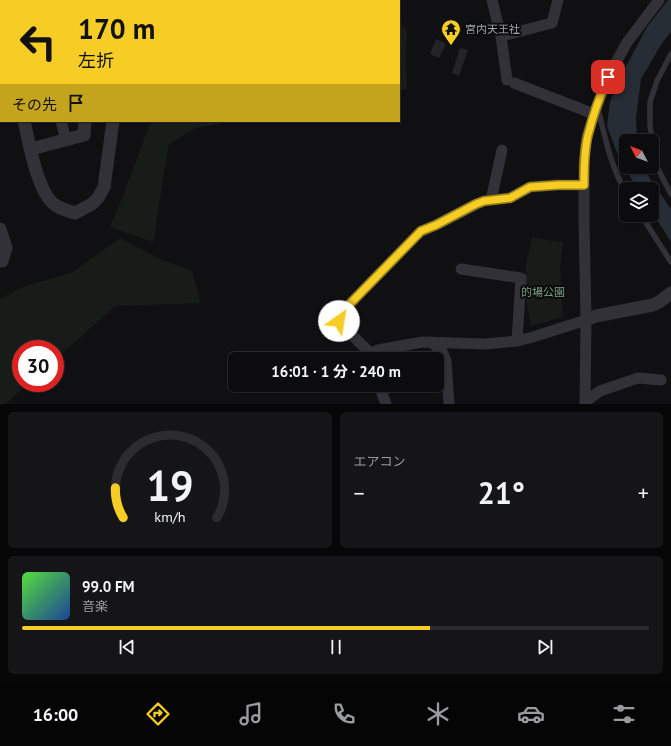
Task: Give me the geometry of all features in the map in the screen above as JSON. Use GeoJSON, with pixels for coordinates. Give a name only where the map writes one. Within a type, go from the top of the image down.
{"type":"FeatureCollection","features":[{"type":"Feature","properties":{"kind":"street"},"geometry":{"type":"LineString","coordinates":[[492,0],[502,36],[510,81],[595,110]]}},
{"type":"Feature","properties":{"kind":"street"},"geometry":{"type":"LineString","coordinates":[[502,36],[552,23],[558,0]]}},
{"type":"Feature","properties":{"kind":"street"},"geometry":{"type":"LineString","coordinates":[[585,403],[586,320],[584,164],[587,136],[608,77],[626,44],[660,0]]}},
{"type":"Feature","properties":{"kind":"street"},"geometry":{"type":"LineString","coordinates":[[24,122],[38,177],[46,195],[54,204],[64,210],[75,213],[92,204],[98,198],[104,187],[113,122]]}},
{"type":"Feature","properties":{"kind":"street"},"geometry":{"type":"LineString","coordinates":[[61,122],[66,140]]}},
{"type":"Feature","properties":{"kind":"street"},"geometry":{"type":"LineString","coordinates":[[31,149],[84,135],[85,122]]}},
{"type":"Feature","properties":{"kind":"street"},"geometry":{"type":"LineString","coordinates":[[492,200],[502,150]]}},
{"type":"Feature","properties":{"kind":"street"},"geometry":{"type":"LineString","coordinates":[[370,352],[342,325],[339,321],[339,317],[341,313],[420,231],[436,225],[469,207],[484,201],[510,198],[530,187],[584,185]]}},
{"type":"Feature","properties":{"kind":"street"},"geometry":{"type":"LineString","coordinates":[[0,229],[6,248],[2,261],[0,261]]}},
{"type":"Feature","properties":{"kind":"street"},"geometry":{"type":"LineString","coordinates":[[460,269],[521,278],[517,341]]}},
{"type":"Feature","properties":{"kind":"street"},"geometry":{"type":"LineString","coordinates":[[377,352],[422,342],[485,344],[517,341],[596,316],[653,305],[671,293]]}},
{"type":"Feature","properties":{"kind":"street"},"geometry":{"type":"LineString","coordinates":[[431,342],[442,351],[446,361],[449,404]]}},
{"type":"Feature","properties":{"kind":"street"},"geometry":{"type":"LineString","coordinates":[[585,403],[600,391],[638,378],[661,380]]}},
{"type":"Feature","properties":{"kind":"street"},"geometry":{"type":"LineString","coordinates":[[382,392],[386,404]]}},
{"type":"Feature","properties":{"kind":"lane"},"geometry":{"type":"LineString","coordinates":[[671,54],[657,81],[650,102],[650,126],[657,167],[671,194]]}},
{"type":"Feature","properties":{"kind":"lane"},"geometry":{"type":"LineString","coordinates":[[595,110],[620,182]]}},
{"type":"Feature","properties":{"kind":"lane"},"geometry":{"type":"LineString","coordinates":[[645,222],[671,262]]}},
{"type":"Feature","properties":{"kind":"green space"},"geometry":{"type":"Polygon","coordinates":[[[400,23],[407,29],[407,89],[400,91],[400,23]]]}},
{"type":"Feature","properties":{"kind":"green space"},"geometry":{"type":"Polygon","coordinates":[[[151,122],[230,122],[196,128],[169,144],[154,242],[110,227],[151,122]]]}},
{"type":"Feature","properties":{"kind":"green space"},"geometry":{"type":"Polygon","coordinates":[[[120,238],[160,259],[192,271],[201,303],[115,306],[64,352],[64,340],[12,340],[12,392],[19,392],[5,404],[0,404],[0,299],[22,287],[73,272],[120,238]]]}},
{"type":"Feature","properties":{"kind":"green space","name":"的場公園"},"geometry":{"type":"Polygon","coordinates":[[[532,238],[563,242],[560,269],[563,317],[531,326],[525,294],[526,264],[532,238]]]}},
{"type":"Feature","properties":{"kind":"shaded area"},"geometry":{"type":"Polygon","coordinates":[[[668,0],[671,0],[671,32],[662,43],[641,79],[636,118],[637,134],[619,134],[619,156],[607,126],[610,102],[620,78],[647,27],[668,0]]]}},
{"type":"Feature","properties":{"kind":"shaded area"},"geometry":{"type":"Polygon","coordinates":[[[629,174],[648,174],[652,182],[633,182],[629,174]]]}},
{"type":"Feature","properties":{"kind":"shaded area"},"geometry":{"type":"Polygon","coordinates":[[[659,192],[671,209],[671,242],[658,222],[659,192]]]}},
{"type":"Feature","properties":{"kind":"building"},"geometry":{"type":"Polygon","coordinates":[[[436,39],[446,44],[439,58],[430,54],[436,39]]]}},
{"type":"Feature","properties":{"kind":"building"},"geometry":{"type":"Polygon","coordinates":[[[460,48],[468,50],[459,76],[452,73],[460,48]]]}},
{"type":"Feature","properties":{"kind":"place","name":"宮内天王社"},"geometry":{"type":"Point","coordinates":[451,46]}},
{"type":"Feature","properties":{"kind":"route"},"geometry":{"type":"LineString","coordinates":[[339,321],[341,313],[421,231],[436,225],[476,204],[484,201],[510,198],[530,187],[584,185],[584,164],[587,136],[608,77]]}}]}
